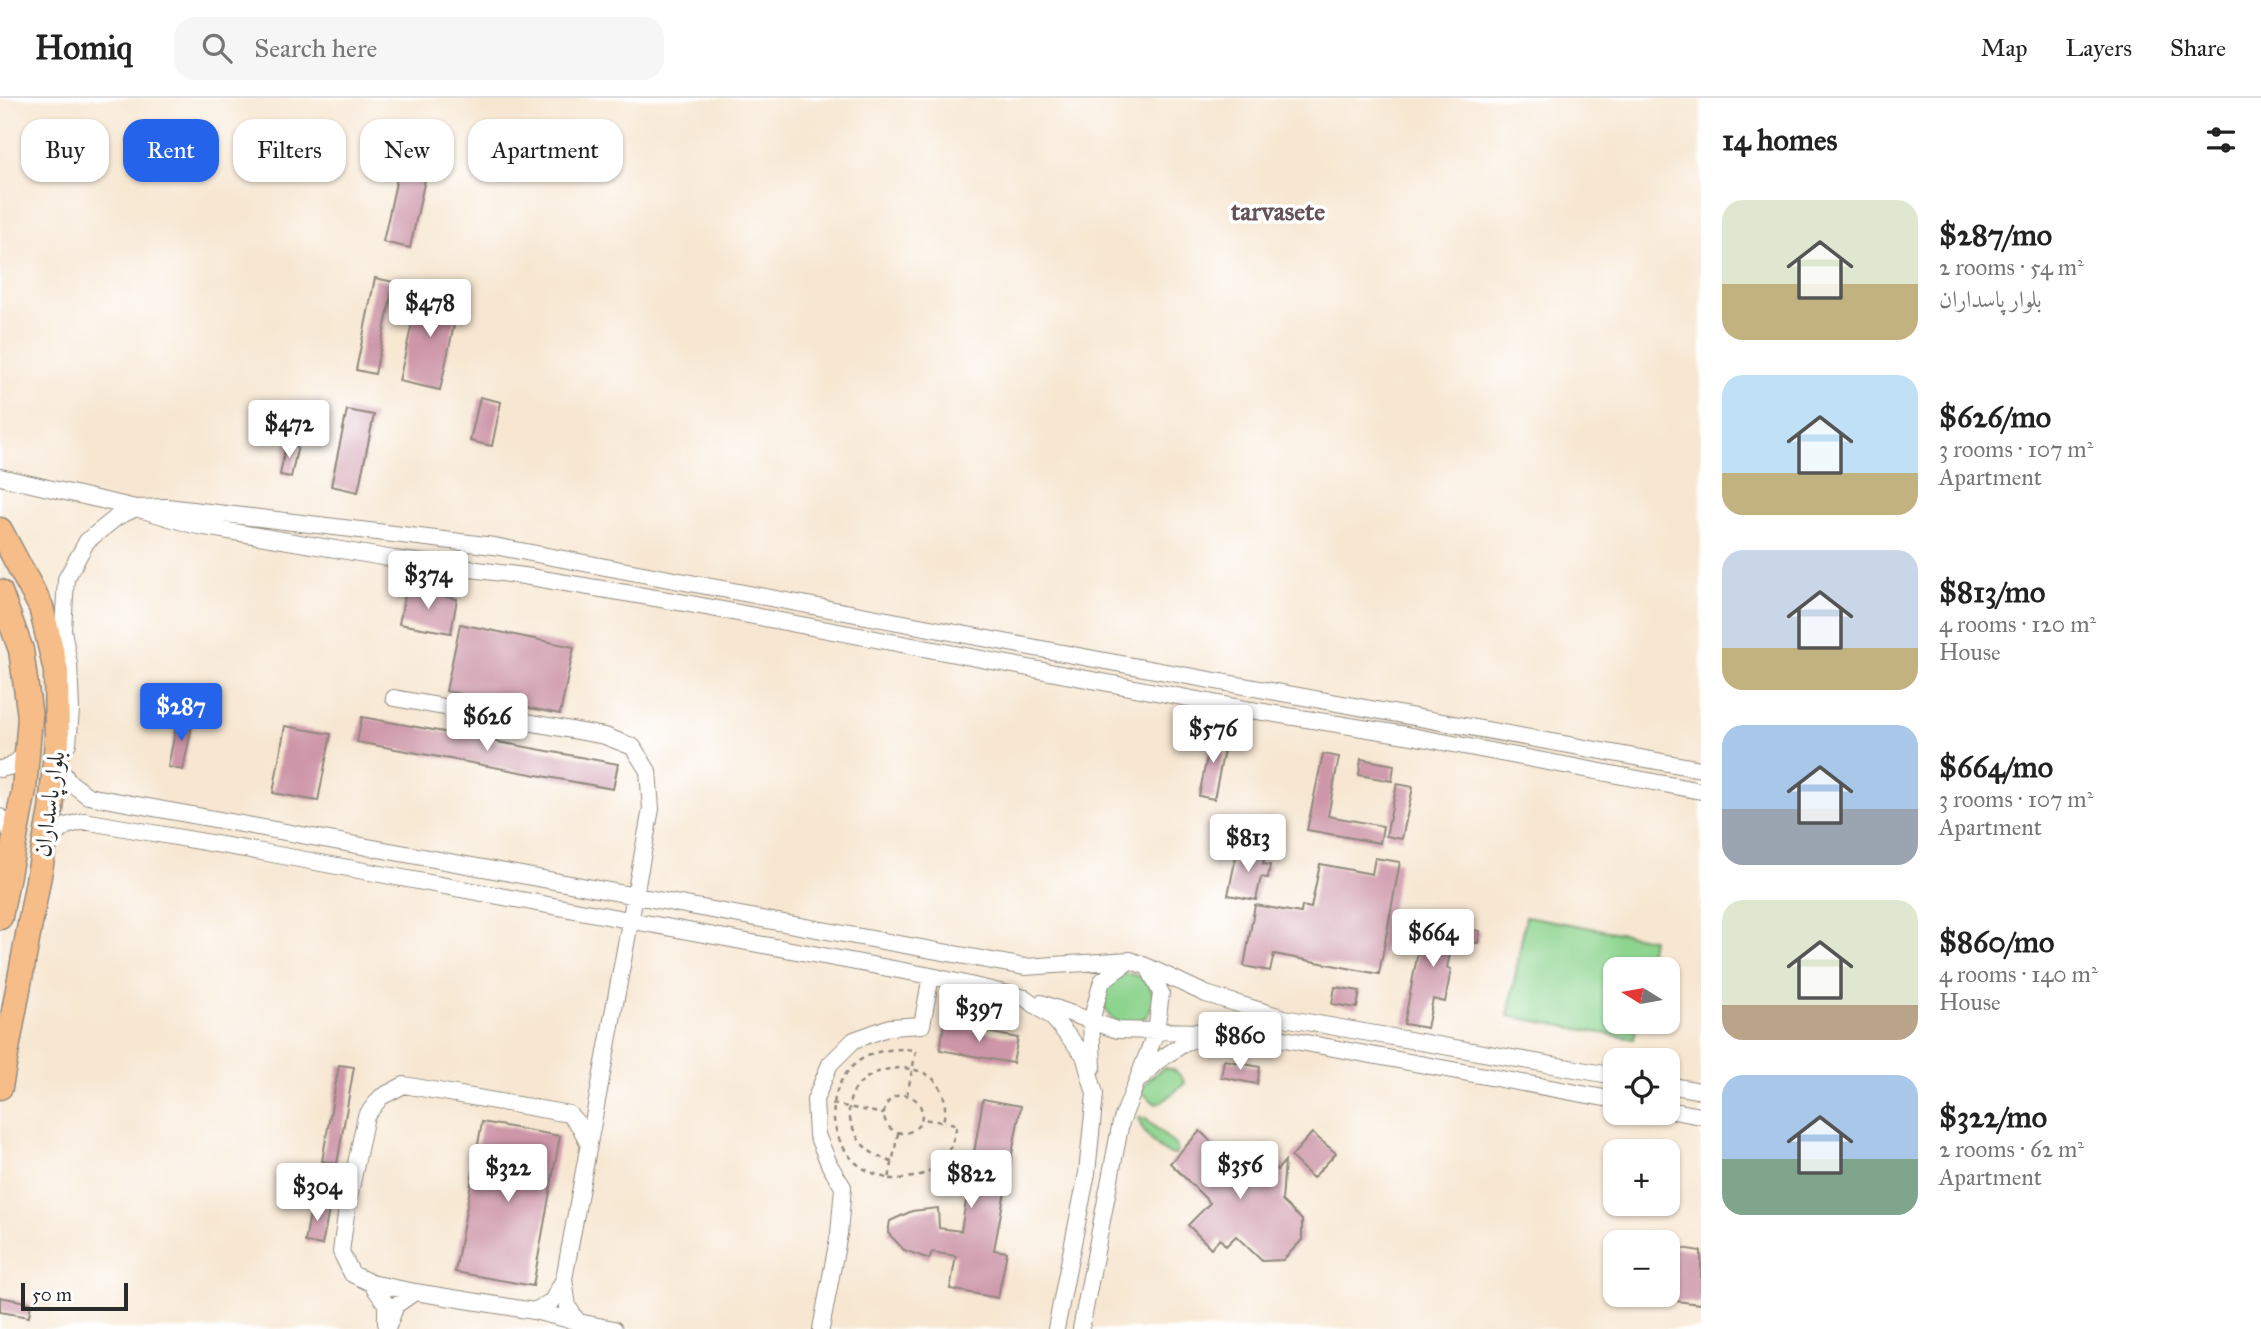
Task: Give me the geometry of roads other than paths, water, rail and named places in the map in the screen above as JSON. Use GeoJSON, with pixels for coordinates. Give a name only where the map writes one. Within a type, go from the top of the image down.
{"type":"FeatureCollection","features":[{"type":"Feature","properties":{"kind":"highway","name":"بلوار پاسداران"},"geometry":{"type":"LineString","coordinates":[[0,530],[41,607],[56,671],[57,740],[51,810],[0,1087]]}},
{"type":"Feature","properties":{"kind":"highway","name":"بلوار پاسداران"},"geometry":{"type":"LineString","coordinates":[[0,592],[21,650],[30,717],[23,790],[0,917]]}},
{"type":"Feature","properties":{"kind":"lane"},"geometry":{"type":"LineString","coordinates":[[0,477],[193,525],[394,559],[524,576],[685,603],[1251,710],[1406,735],[1701,791]]}},
{"type":"Feature","properties":{"kind":"lane"},"geometry":{"type":"LineString","coordinates":[[1603,1074],[1284,1018],[1206,994],[1130,960],[1025,967],[88,796],[68,781],[55,761],[68,743],[71,710],[69,664],[63,630],[65,579],[87,541],[117,517],[136,509],[167,507],[494,546],[1701,769]]}},
{"type":"Feature","properties":{"kind":"lane"},"geometry":{"type":"LineString","coordinates":[[394,698],[605,736],[633,747],[649,771],[651,809],[564,1279],[552,1301],[534,1311]]}},
{"type":"Feature","properties":{"kind":"lane"},"geometry":{"type":"LineString","coordinates":[[0,769],[9,767],[27,754]]}},
{"type":"Feature","properties":{"kind":"lane"},"geometry":{"type":"LineString","coordinates":[[51,810],[60,817],[932,975],[1025,998],[1116,1030],[1219,1032],[1279,1038],[1603,1098]]}},
{"type":"Feature","properties":{"kind":"lane"},"geometry":{"type":"LineString","coordinates":[[0,817],[7,822],[14,842]]}},
{"type":"Feature","properties":{"kind":"lane"},"geometry":{"type":"LineString","coordinates":[[45,844],[66,826],[84,821]]}},
{"type":"Feature","properties":{"kind":"lane"},"geometry":{"type":"LineString","coordinates":[[1056,1329],[1087,1173],[1095,1094],[1091,1021],[1102,981],[1130,960]]}},
{"type":"Feature","properties":{"kind":"lane"},"geometry":{"type":"LineString","coordinates":[[1081,1329],[1121,1122],[1156,1032],[1161,993],[1148,967]]}},
{"type":"Feature","properties":{"kind":"lane"},"geometry":{"type":"LineString","coordinates":[[821,1329],[839,1234],[843,1187],[830,1166],[817,1135],[815,1100],[830,1064],[853,1040],[890,1027],[922,1025],[932,975]]}},
{"type":"Feature","properties":{"kind":"lane"},"geometry":{"type":"LineString","coordinates":[[1025,998],[1052,1017],[1084,1055],[1095,1094]]}},
{"type":"Feature","properties":{"kind":"lane"},"geometry":{"type":"LineString","coordinates":[[1134,1085],[1156,1063],[1186,1042],[1219,1032]]}},
{"type":"Feature","properties":{"kind":"lane"},"geometry":{"type":"LineString","coordinates":[[589,1144],[579,1125],[569,1114],[404,1085],[381,1097],[366,1116],[347,1207],[341,1252],[352,1274],[371,1283],[534,1311],[614,1329]]}},
{"type":"Feature","properties":{"kind":"lane"},"geometry":{"type":"LineString","coordinates":[[569,1114],[583,1105],[599,1088]]}},
{"type":"Feature","properties":{"kind":"lane"},"geometry":{"type":"LineString","coordinates":[[1680,1088],[1701,1091]]}},
{"type":"Feature","properties":{"kind":"lane"},"geometry":{"type":"LineString","coordinates":[[1680,1112],[1701,1116]]}},
{"type":"Feature","properties":{"kind":"lane"},"geometry":{"type":"LineString","coordinates":[[564,1279],[568,1307],[578,1322]]}},
{"type":"Feature","properties":{"kind":"lane"},"geometry":{"type":"LineString","coordinates":[[371,1283],[386,1304],[386,1329]]}},
{"type":"Feature","properties":{"kind":"lane"},"geometry":{"type":"LineString","coordinates":[[386,1329],[396,1306],[415,1292]]}},
{"type":"Feature","properties":{"kind":"district","name":"tarvasete"},"geometry":{"type":"Point","coordinates":[1278,211]}}]}
